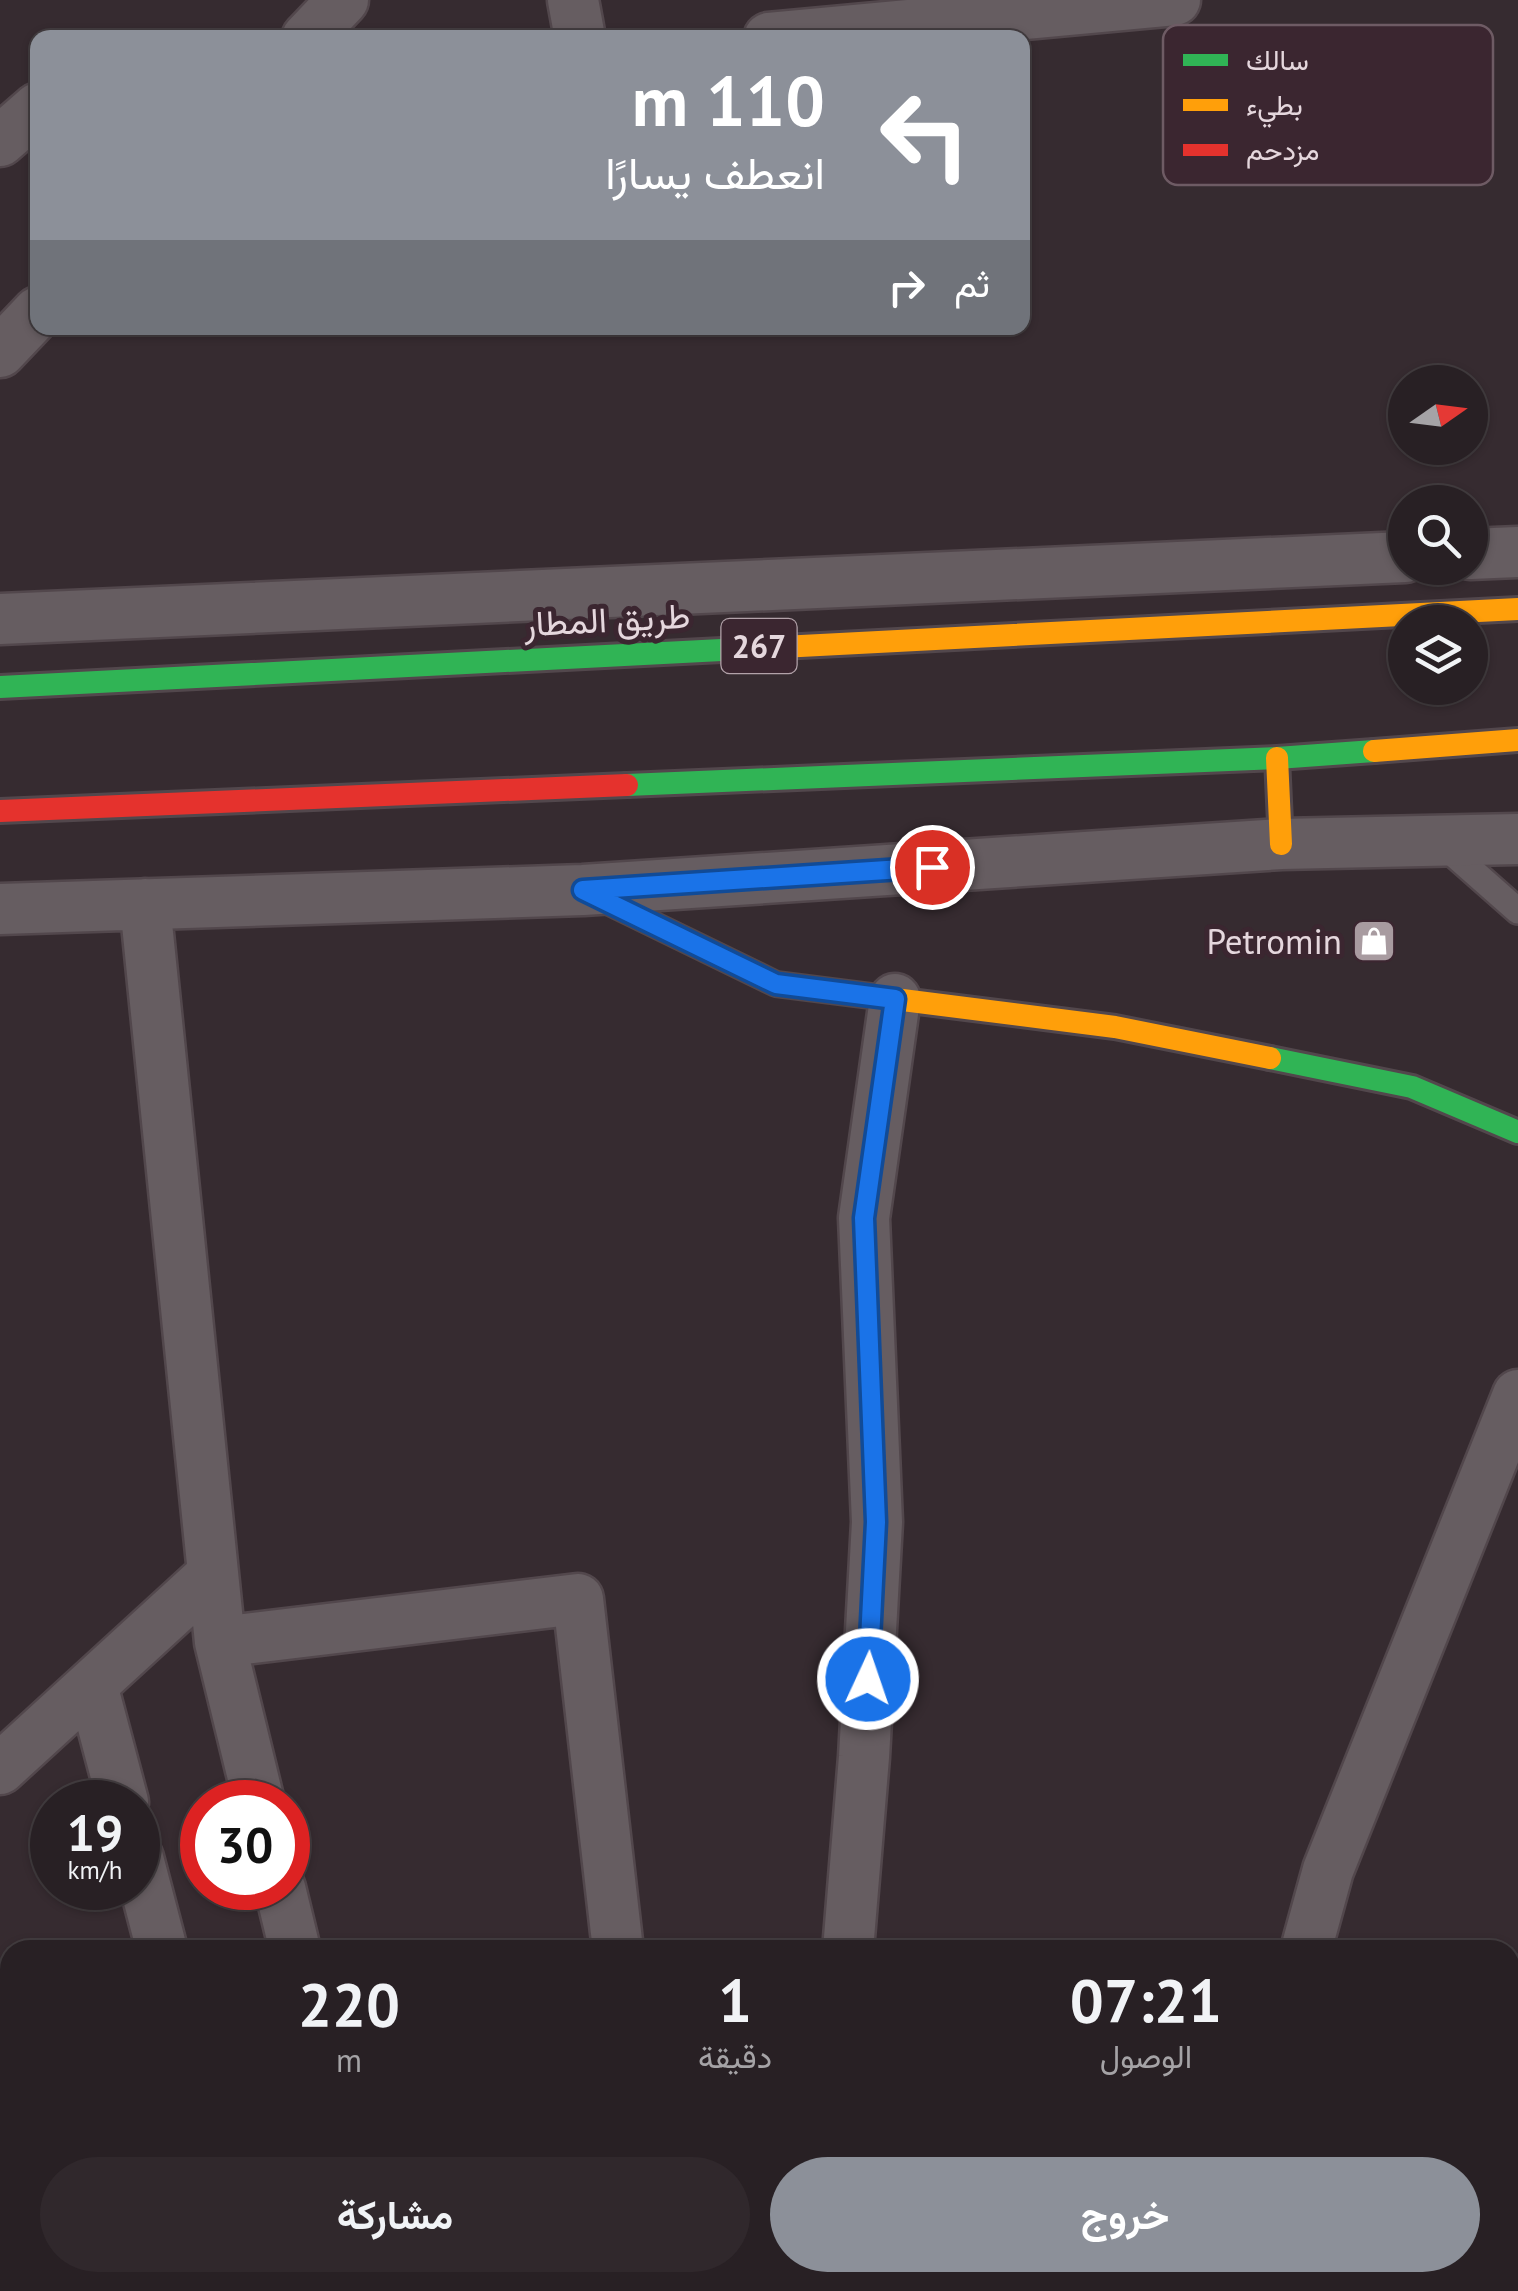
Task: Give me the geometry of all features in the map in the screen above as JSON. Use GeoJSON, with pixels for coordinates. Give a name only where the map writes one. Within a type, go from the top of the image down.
{"type":"FeatureCollection","features":[{"type":"Feature","properties":{"kind":"main road","name":"طريق المطار"},"geometry":{"type":"LineString","coordinates":[[0,687],[1518,609]]}},
{"type":"Feature","properties":{"kind":"main road"},"geometry":{"type":"LineString","coordinates":[[0,811],[1278,758],[1518,740]]}},
{"type":"Feature","properties":{"kind":"main road"},"geometry":{"type":"LineString","coordinates":[[1278,758],[1281,844]]}},
{"type":"Feature","properties":{"kind":"main road"},"geometry":{"type":"LineString","coordinates":[[583,890],[776,984],[1116,1027],[1412,1087],[1518,1132]]}},
{"type":"Feature","properties":{"kind":"street"},"geometry":{"type":"LineString","coordinates":[[315,30],[344,0]]}},
{"type":"Feature","properties":{"kind":"street"},"geometry":{"type":"LineString","coordinates":[[573,0],[579,30]]}},
{"type":"Feature","properties":{"kind":"street"},"geometry":{"type":"LineString","coordinates":[[854,30],[1175,0]]}},
{"type":"Feature","properties":{"kind":"street"},"geometry":{"type":"LineString","coordinates":[[0,141],[30,115]]}},
{"type":"Feature","properties":{"kind":"street"},"geometry":{"type":"LineString","coordinates":[[0,352],[30,320]]}},
{"type":"Feature","properties":{"kind":"street"},"geometry":{"type":"LineString","coordinates":[[1488,553],[1518,552]]}},
{"type":"Feature","properties":{"kind":"street"},"geometry":{"type":"LineString","coordinates":[[0,619],[1388,558]]}},
{"type":"Feature","properties":{"kind":"street"},"geometry":{"type":"LineString","coordinates":[[0,909],[583,890],[1281,844],[1518,839]]}},
{"type":"Feature","properties":{"kind":"street"},"geometry":{"type":"LineString","coordinates":[[146,904],[220,1642],[254,1780]]}},
{"type":"Feature","properties":{"kind":"street"},"geometry":{"type":"LineString","coordinates":[[849,1940],[864,1757],[876,1522],[864,1218],[895,999]]}},
{"type":"Feature","properties":{"kind":"street"},"geometry":{"type":"LineString","coordinates":[[1309,1940],[1328,1870],[1518,1396]]}},
{"type":"Feature","properties":{"kind":"street"},"geometry":{"type":"LineString","coordinates":[[0,1769],[213,1574]]}},
{"type":"Feature","properties":{"kind":"street"},"geometry":{"type":"LineString","coordinates":[[220,1642],[578,1599],[617,1940]]}},
{"type":"Feature","properties":{"kind":"street"},"geometry":{"type":"LineString","coordinates":[[92,1685],[117,1780]]}},
{"type":"Feature","properties":{"kind":"street"},"geometry":{"type":"LineString","coordinates":[[152,1910],[159,1940]]}},
{"type":"Feature","properties":{"kind":"street"},"geometry":{"type":"LineString","coordinates":[[285,1910],[293,1940]]}},
{"type":"Feature","properties":{"kind":"lane"},"geometry":{"type":"LineString","coordinates":[[1438,840],[1518,911]]}},
{"type":"Feature","properties":{"kind":"traffic: fast"},"geometry":{"type":"LineString","coordinates":[[0,687],[741,649]]}},
{"type":"Feature","properties":{"kind":"traffic: fast"},"geometry":{"type":"LineString","coordinates":[[627,785],[1374,751]]}},
{"type":"Feature","properties":{"kind":"traffic: fast"},"geometry":{"type":"LineString","coordinates":[[1270,1058],[1412,1087],[1518,1132]]}},
{"type":"Feature","properties":{"kind":"traffic: slow"},"geometry":{"type":"LineString","coordinates":[[741,649],[1518,609]]}},
{"type":"Feature","properties":{"kind":"traffic: slow"},"geometry":{"type":"LineString","coordinates":[[1374,751],[1518,740]]}},
{"type":"Feature","properties":{"kind":"traffic: slow"},"geometry":{"type":"LineString","coordinates":[[1277,758],[1281,844]]}},
{"type":"Feature","properties":{"kind":"traffic: slow"},"geometry":{"type":"LineString","coordinates":[[583,890],[776,984],[1115,1027],[1270,1058]]}},
{"type":"Feature","properties":{"kind":"traffic: jam"},"geometry":{"type":"LineString","coordinates":[[0,811],[627,785]]}},
{"type":"Feature","properties":{"kind":"place","name":"Petromin"},"geometry":{"type":"Point","coordinates":[1374,941]}},
{"type":"Feature","properties":{"kind":"route"},"geometry":{"type":"LineString","coordinates":[[868,1679],[876,1522],[864,1218],[895,999],[776,984],[583,890],[932,867]]}}]}
